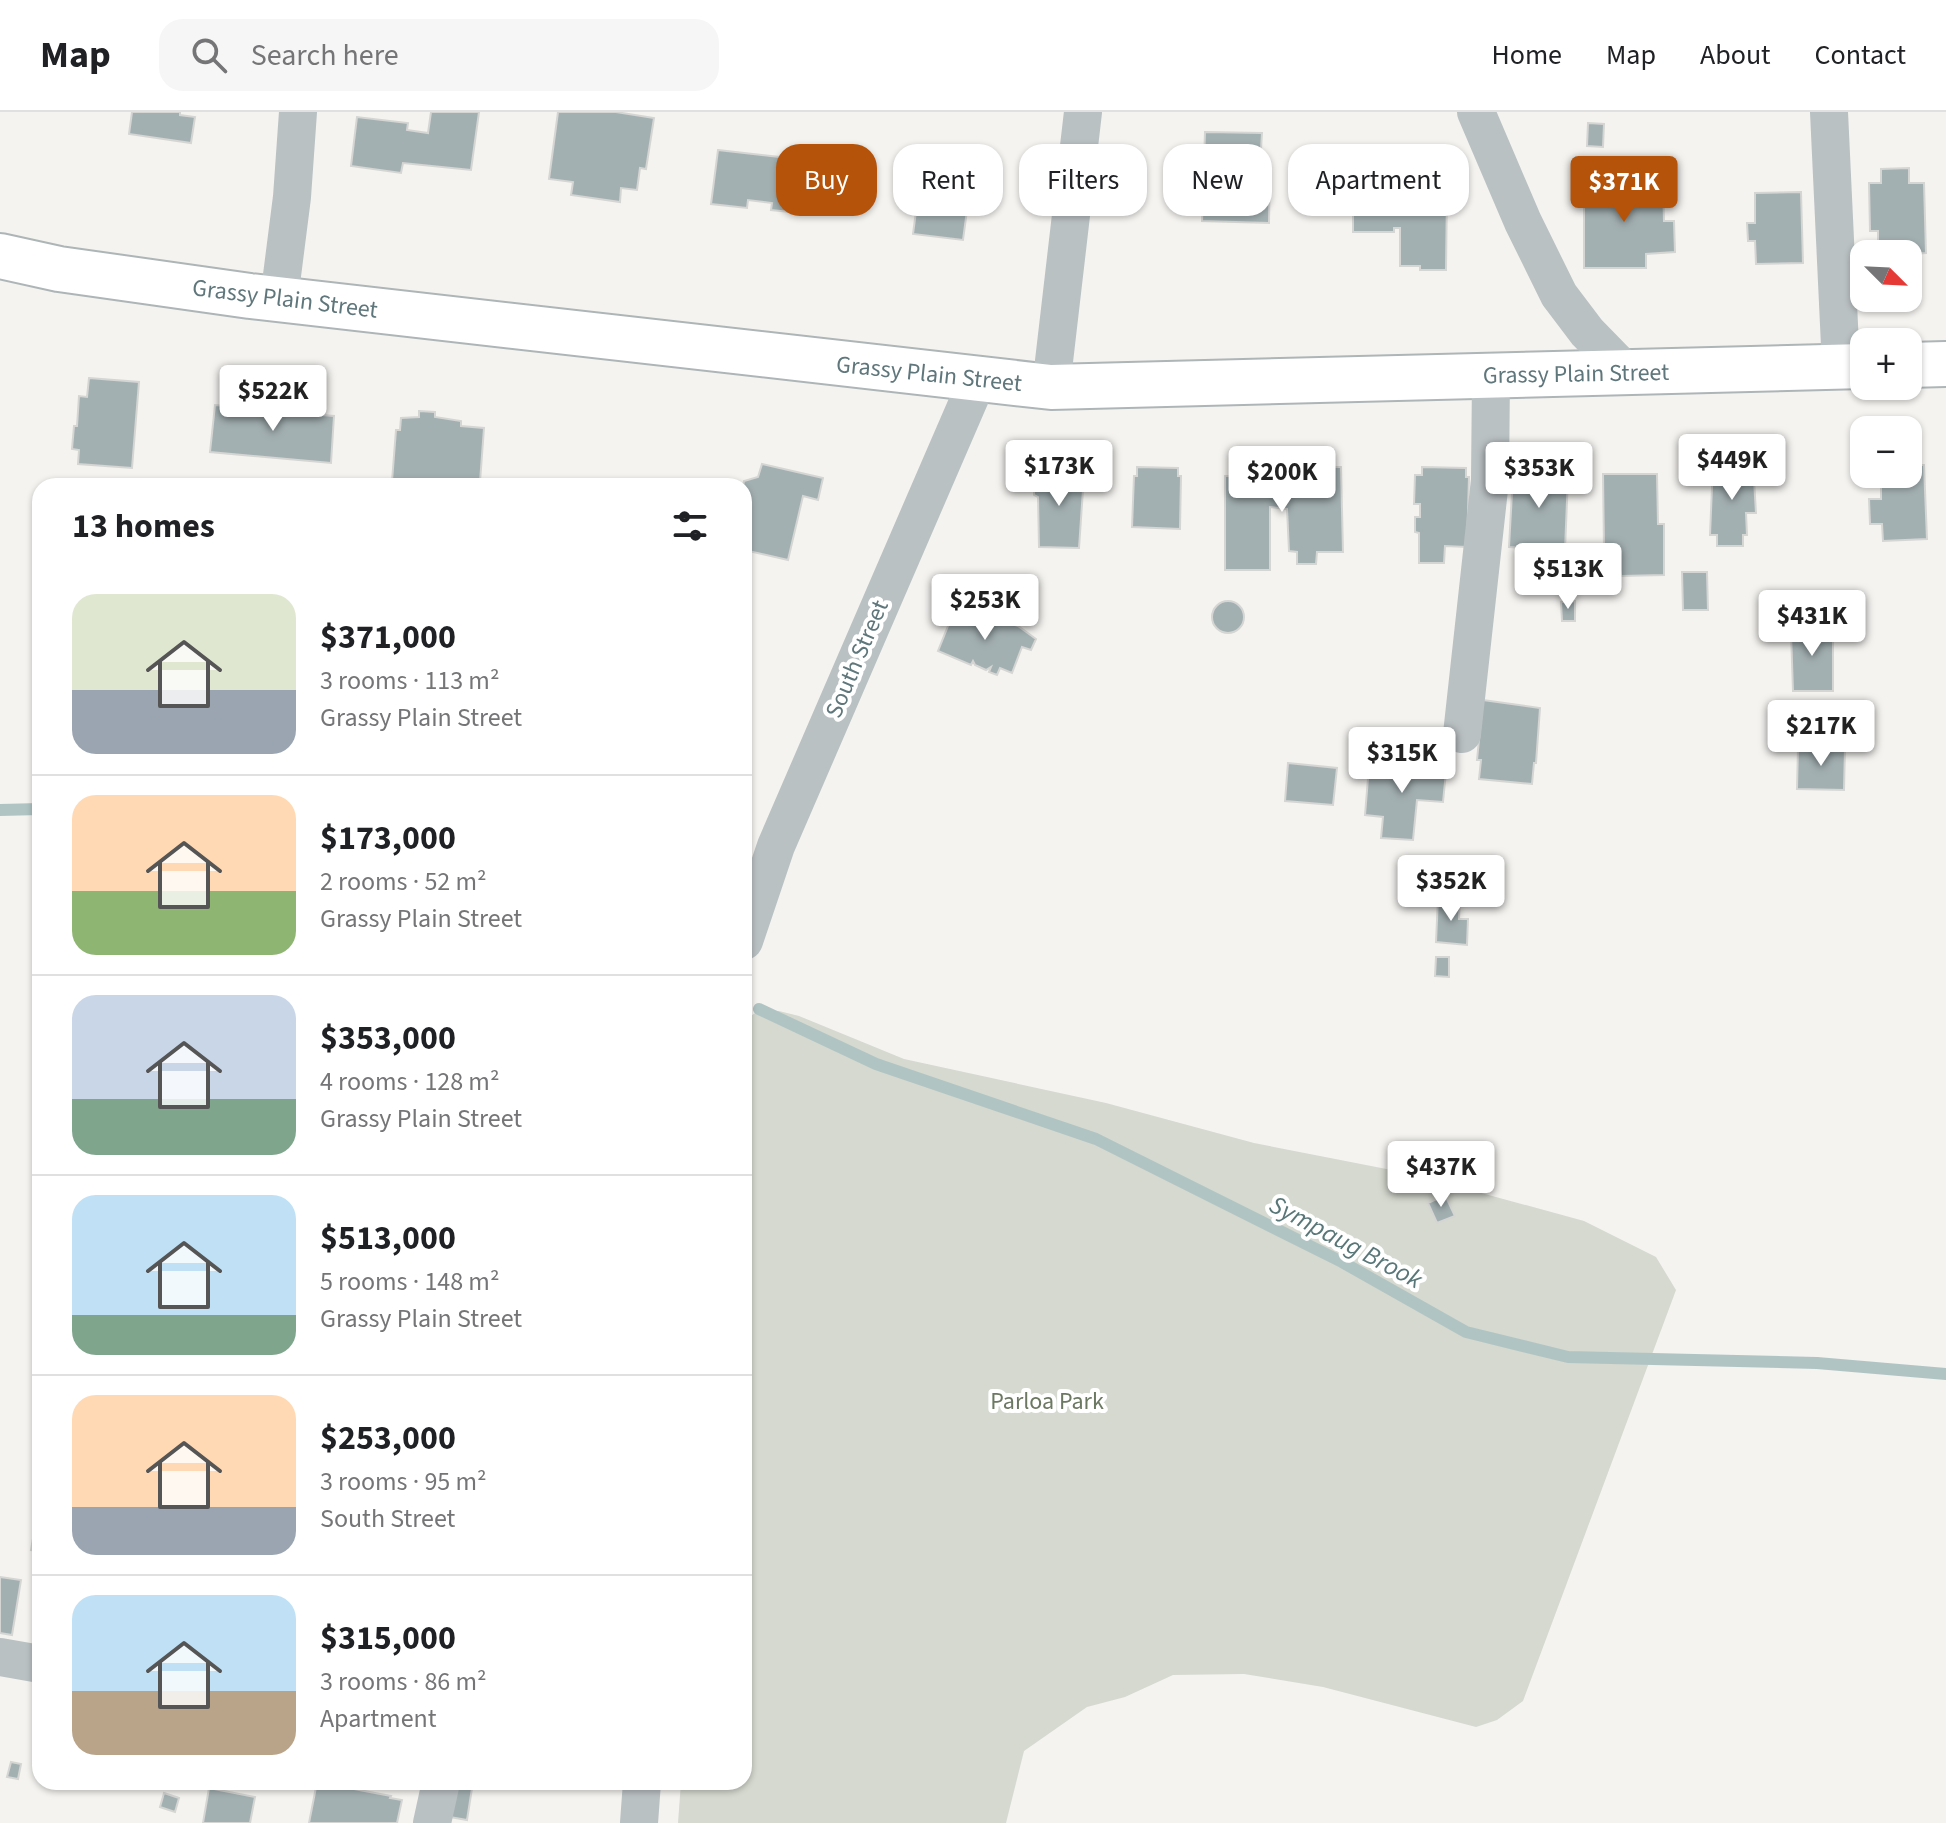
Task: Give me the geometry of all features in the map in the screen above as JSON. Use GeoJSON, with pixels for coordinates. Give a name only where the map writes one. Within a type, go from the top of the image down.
{"type":"FeatureCollection","features":[{"type":"Feature","properties":{"kind":"main road","name":"Grassy Plain Street"},"geometry":{"type":"LineString","coordinates":[[0,256],[59,269],[279,299],[1051,387],[1850,366]]}},
{"type":"Feature","properties":{"kind":"main road"},"geometry":{"type":"LineString","coordinates":[[1922,365],[1946,364]]}},
{"type":"Feature","properties":{"kind":"street"},"geometry":{"type":"LineString","coordinates":[[279,299],[292,197],[298,112]]}},
{"type":"Feature","properties":{"kind":"street"},"geometry":{"type":"LineString","coordinates":[[1051,387],[1083,112]]}},
{"type":"Feature","properties":{"kind":"street"},"geometry":{"type":"LineString","coordinates":[[1476,112],[1523,222],[1559,295],[1587,332],[1627,373]]}},
{"type":"Feature","properties":{"kind":"street"},"geometry":{"type":"LineString","coordinates":[[1829,112],[1850,334]]}},
{"type":"Feature","properties":{"kind":"street"},"geometry":{"type":"LineString","coordinates":[[1462,734],[1490,480],[1491,376]]}},
{"type":"Feature","properties":{"kind":"street","name":"South Street"},"geometry":{"type":"LineString","coordinates":[[752,917],[776,846],[978,379]]}},
{"type":"Feature","properties":{"kind":"street"},"geometry":{"type":"LineString","coordinates":[[0,1657],[32,1663]]}},
{"type":"Feature","properties":{"kind":"street"},"geometry":{"type":"LineString","coordinates":[[432,1823],[439,1790]]}},
{"type":"Feature","properties":{"kind":"street"},"geometry":{"type":"LineString","coordinates":[[639,1823],[641,1790]]}},
{"type":"Feature","properties":{"kind":"green space","name":"Parloa Park"},"geometry":{"type":"Polygon","coordinates":[[[779,1011],[799,1016],[904,1059],[1106,1103],[1254,1143],[1412,1174],[1584,1221],[1656,1257],[1676,1290],[1523,1701],[1497,1720],[1476,1727],[1323,1687],[1244,1674],[1173,1675],[1125,1697],[1087,1707],[1024,1751],[1006,1823],[678,1823],[680,1790],[752,1790],[752,1015],[779,1011]]]}},
{"type":"Feature","properties":{"kind":"building"},"geometry":{"type":"Polygon","coordinates":[[[132,112],[180,112],[180,115],[195,117],[191,143],[129,134],[132,112]]]}},
{"type":"Feature","properties":{"kind":"building"},"geometry":{"type":"Polygon","coordinates":[[[431,112],[479,112],[471,170],[403,163],[401,173],[351,166],[357,117],[408,123],[407,130],[428,133],[431,112]]]}},
{"type":"Feature","properties":{"kind":"building"},"geometry":{"type":"Polygon","coordinates":[[[558,112],[616,112],[654,118],[646,169],[640,168],[637,190],[621,188],[620,202],[571,195],[573,182],[549,179],[558,112]]]}},
{"type":"Feature","properties":{"kind":"building"},"geometry":{"type":"Polygon","coordinates":[[[1588,123],[1604,124],[1603,147],[1587,146],[1588,123]]]}},
{"type":"Feature","properties":{"kind":"building"},"geometry":{"type":"Polygon","coordinates":[[[1205,132],[1262,133],[1261,144],[1205,144],[1205,132]]]}},
{"type":"Feature","properties":{"kind":"building"},"geometry":{"type":"Polygon","coordinates":[[[718,150],[776,157],[776,211],[771,210],[772,203],[748,200],[747,208],[711,204],[718,150]]]}},
{"type":"Feature","properties":{"kind":"building"},"geometry":{"type":"Polygon","coordinates":[[[1909,168],[1909,183],[1924,183],[1926,253],[1922,253],[1922,240],[1878,240],[1878,231],[1870,231],[1869,183],[1881,183],[1881,169],[1909,168]]]}},
{"type":"Feature","properties":{"kind":"building"},"geometry":{"type":"Polygon","coordinates":[[[1619,177],[1619,185],[1663,184],[1664,221],[1674,221],[1675,252],[1646,254],[1646,268],[1584,268],[1584,178],[1619,177]]]}},
{"type":"Feature","properties":{"kind":"building"},"geometry":{"type":"Polygon","coordinates":[[[1801,192],[1803,263],[1756,264],[1755,241],[1748,241],[1747,223],[1755,223],[1755,193],[1801,192]]]}},
{"type":"Feature","properties":{"kind":"building"},"geometry":{"type":"Polygon","coordinates":[[[915,216],[966,216],[963,240],[913,234],[915,216]]]}},
{"type":"Feature","properties":{"kind":"building"},"geometry":{"type":"Polygon","coordinates":[[[1202,216],[1269,216],[1269,223],[1202,221],[1202,216]]]}},
{"type":"Feature","properties":{"kind":"building"},"geometry":{"type":"Polygon","coordinates":[[[1353,216],[1447,216],[1446,270],[1400,266],[1400,228],[1394,228],[1394,232],[1353,232],[1353,216]]]}},
{"type":"Feature","properties":{"kind":"building"},"geometry":{"type":"Polygon","coordinates":[[[89,378],[139,382],[132,468],[78,464],[79,450],[72,449],[74,426],[77,426],[79,396],[87,397],[89,378]]]}},
{"type":"Feature","properties":{"kind":"building"},"geometry":{"type":"Polygon","coordinates":[[[272,400],[287,401],[291,407],[310,409],[309,414],[334,416],[331,463],[210,452],[215,405],[259,409],[259,405],[268,405],[272,400]]]}},
{"type":"Feature","properties":{"kind":"building"},"geometry":{"type":"Polygon","coordinates":[[[419,411],[435,412],[435,417],[461,421],[461,426],[484,428],[480,478],[392,478],[396,430],[400,430],[401,418],[419,417],[419,411]]]}},
{"type":"Feature","properties":{"kind":"building"},"geometry":{"type":"Polygon","coordinates":[[[1531,462],[1561,463],[1561,476],[1568,477],[1565,550],[1543,549],[1542,558],[1525,558],[1525,548],[1509,547],[1513,474],[1531,475],[1531,462]]]}},
{"type":"Feature","properties":{"kind":"building"},"geometry":{"type":"Polygon","coordinates":[[[1713,463],[1753,463],[1756,513],[1746,513],[1747,535],[1743,535],[1743,546],[1717,546],[1717,535],[1710,535],[1713,463]]]}},
{"type":"Feature","properties":{"kind":"building"},"geometry":{"type":"Polygon","coordinates":[[[762,464],[823,478],[818,500],[803,496],[788,560],[752,552],[752,479],[758,477],[762,464]]]}},
{"type":"Feature","properties":{"kind":"building"},"geometry":{"type":"Polygon","coordinates":[[[1924,465],[1927,539],[1883,541],[1882,524],[1870,524],[1869,499],[1881,499],[1881,488],[1922,488],[1924,465]]]}},
{"type":"Feature","properties":{"kind":"building"},"geometry":{"type":"Polygon","coordinates":[[[1053,466],[1071,467],[1071,475],[1084,475],[1079,548],[1039,547],[1038,497],[1034,495],[1034,483],[1040,472],[1053,473],[1053,466]]]}},
{"type":"Feature","properties":{"kind":"building"},"geometry":{"type":"Polygon","coordinates":[[[1137,467],[1178,468],[1178,476],[1181,476],[1180,529],[1132,527],[1137,467]]]}},
{"type":"Feature","properties":{"kind":"building"},"geometry":{"type":"Polygon","coordinates":[[[1238,467],[1341,467],[1343,552],[1317,552],[1316,564],[1297,564],[1297,552],[1289,551],[1287,509],[1270,507],[1270,570],[1225,570],[1225,476],[1238,476],[1238,467]]]}},
{"type":"Feature","properties":{"kind":"building"},"geometry":{"type":"Polygon","coordinates":[[[1422,467],[1466,468],[1466,477],[1469,477],[1467,547],[1445,546],[1444,563],[1419,563],[1419,533],[1415,532],[1415,517],[1420,517],[1420,504],[1414,504],[1415,475],[1422,475],[1422,467]]]}},
{"type":"Feature","properties":{"kind":"building"},"geometry":{"type":"Polygon","coordinates":[[[1603,474],[1657,474],[1658,524],[1664,524],[1664,575],[1621,576],[1617,550],[1604,549],[1603,474]]]}},
{"type":"Feature","properties":{"kind":"building"},"geometry":{"type":"Polygon","coordinates":[[[1682,572],[1707,572],[1708,610],[1683,610],[1682,572]]]}},
{"type":"Feature","properties":{"kind":"building"},"geometry":{"type":"Polygon","coordinates":[[[995,577],[1017,582],[1014,596],[993,593],[995,577]]]}},
{"type":"Feature","properties":{"kind":"building"},"geometry":{"type":"Polygon","coordinates":[[[1228,601],[1239,606],[1244,617],[1239,628],[1228,633],[1217,628],[1212,617],[1217,606],[1228,601]]]}},
{"type":"Feature","properties":{"kind":"building"},"geometry":{"type":"Polygon","coordinates":[[[1575,601],[1575,621],[1562,621],[1561,602],[1575,601]]]}},
{"type":"Feature","properties":{"kind":"building"},"geometry":{"type":"Polygon","coordinates":[[[954,611],[965,615],[966,611],[984,619],[986,614],[1018,626],[1036,639],[1031,650],[1022,647],[1012,673],[1000,668],[997,675],[989,672],[991,667],[986,670],[973,661],[971,665],[938,651],[954,611]]]}},
{"type":"Feature","properties":{"kind":"building"},"geometry":{"type":"Polygon","coordinates":[[[1796,623],[1829,623],[1829,634],[1833,634],[1833,691],[1793,691],[1791,633],[1796,633],[1796,623]]]}},
{"type":"Feature","properties":{"kind":"building"},"geometry":{"type":"Polygon","coordinates":[[[1483,700],[1540,708],[1532,784],[1479,779],[1481,760],[1477,760],[1483,700]]]}},
{"type":"Feature","properties":{"kind":"building"},"geometry":{"type":"Polygon","coordinates":[[[1798,746],[1845,748],[1844,790],[1797,789],[1798,746]]]}},
{"type":"Feature","properties":{"kind":"building"},"geometry":{"type":"Polygon","coordinates":[[[1398,755],[1420,756],[1419,769],[1446,772],[1443,802],[1417,800],[1413,840],[1381,838],[1383,817],[1365,815],[1369,766],[1397,768],[1398,755]]]}},
{"type":"Feature","properties":{"kind":"building"},"geometry":{"type":"Polygon","coordinates":[[[1288,763],[1337,768],[1333,805],[1285,801],[1288,763]]]}},
{"type":"Feature","properties":{"kind":"building"},"geometry":{"type":"Polygon","coordinates":[[[1438,898],[1460,899],[1459,919],[1468,919],[1467,945],[1436,942],[1438,898]]]}},
{"type":"Feature","properties":{"kind":"building"},"geometry":{"type":"Polygon","coordinates":[[[1436,957],[1449,957],[1449,977],[1435,976],[1436,957]]]}},
{"type":"Feature","properties":{"kind":"building"},"geometry":{"type":"Polygon","coordinates":[[[1445,1195],[1455,1216],[1437,1223],[1428,1203],[1445,1195]]]}},
{"type":"Feature","properties":{"kind":"building"},"geometry":{"type":"Polygon","coordinates":[[[0,1577],[21,1580],[12,1635],[0,1633],[0,1577]]]}},
{"type":"Feature","properties":{"kind":"building"},"geometry":{"type":"Polygon","coordinates":[[[11,1762],[21,1764],[18,1779],[7,1777],[11,1762]]]}},
{"type":"Feature","properties":{"kind":"building"},"geometry":{"type":"Polygon","coordinates":[[[209,1790],[255,1797],[250,1823],[203,1823],[209,1790]]]}},
{"type":"Feature","properties":{"kind":"building"},"geometry":{"type":"Polygon","coordinates":[[[315,1790],[359,1790],[402,1800],[397,1823],[309,1823],[315,1790]]]}},
{"type":"Feature","properties":{"kind":"building"},"geometry":{"type":"Polygon","coordinates":[[[448,1790],[472,1790],[467,1820],[444,1816],[448,1790]]]}},
{"type":"Feature","properties":{"kind":"building"},"geometry":{"type":"Polygon","coordinates":[[[164,1793],[179,1798],[175,1812],[160,1807],[164,1793]]]}},
{"type":"Feature","properties":{"kind":"waterway","name":"Sympaug Brook"},"geometry":{"type":"LineString","coordinates":[[0,810],[32,809]]}},
{"type":"Feature","properties":{"kind":"waterway","name":"Sympaug Brook"},"geometry":{"type":"LineString","coordinates":[[759,1009],[876,1064],[1096,1139],[1342,1262],[1466,1332],[1568,1357],[1817,1363],[1946,1374]]}}]}
